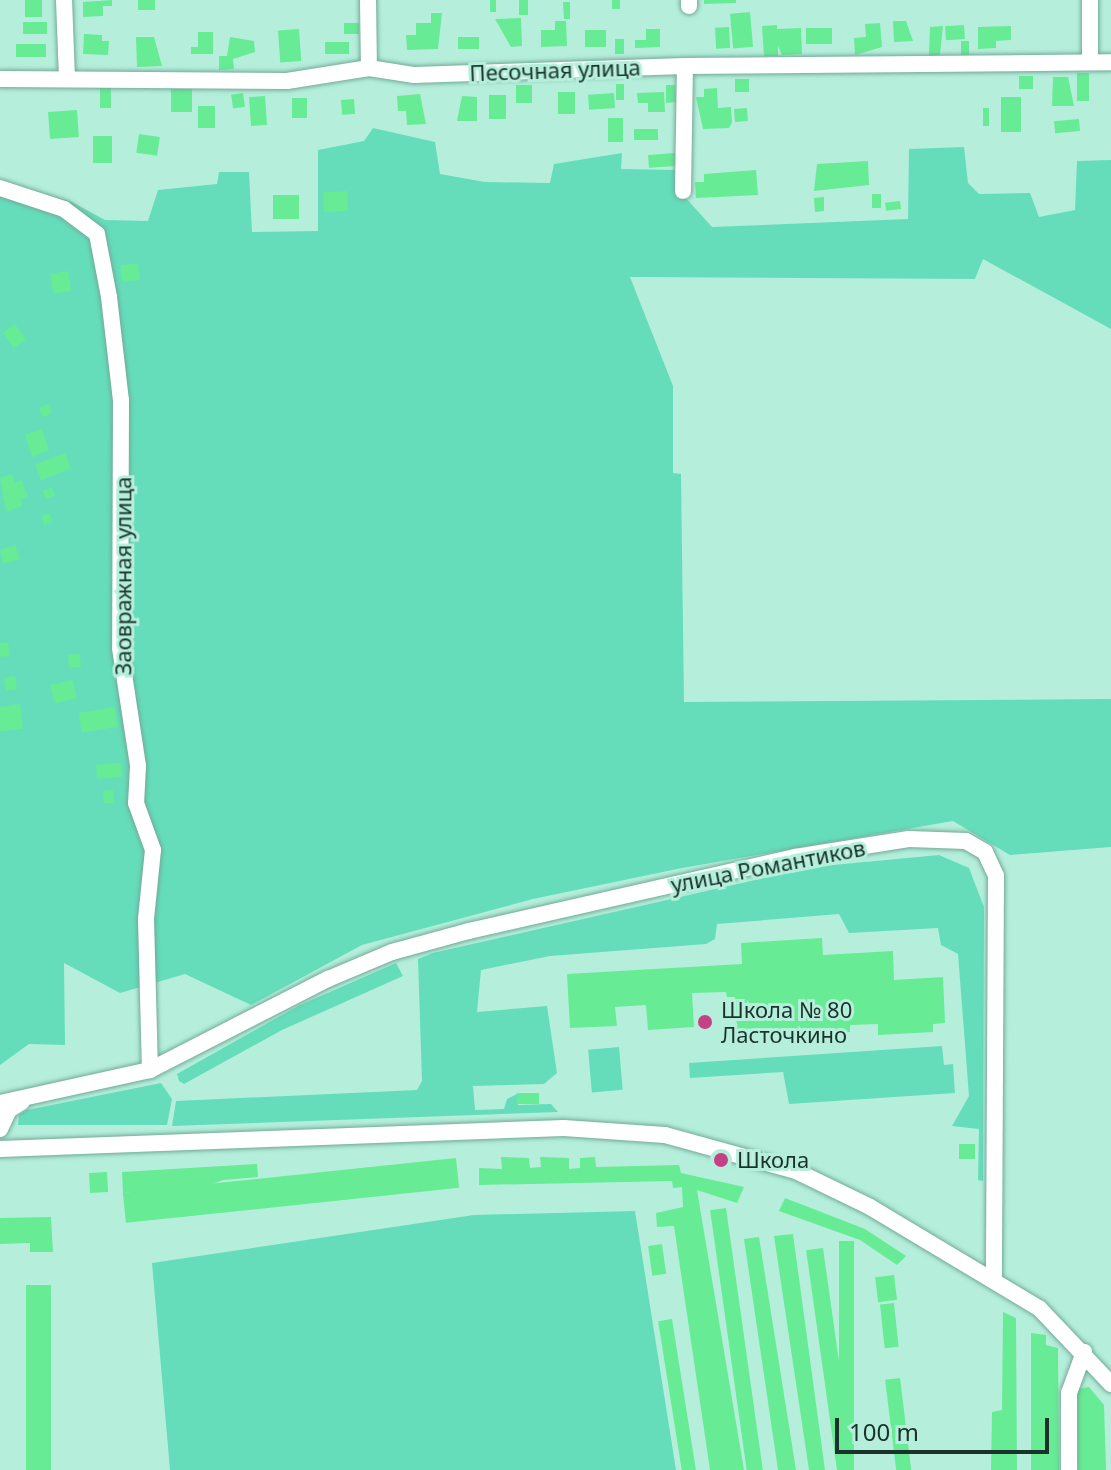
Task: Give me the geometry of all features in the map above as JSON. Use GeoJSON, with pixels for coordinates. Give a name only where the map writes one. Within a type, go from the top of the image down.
{"type":"FeatureCollection","features":[{"type":"Feature","properties":{"kind":"street"},"geometry":{"type":"LineString","coordinates":[[64,0],[67,77]]}},
{"type":"Feature","properties":{"kind":"street"},"geometry":{"type":"LineString","coordinates":[[368,0],[369,68]]}},
{"type":"Feature","properties":{"kind":"street"},"geometry":{"type":"LineString","coordinates":[[1090,0],[1090,60]]}},
{"type":"Feature","properties":{"kind":"street","name":"Песочная улица"},"geometry":{"type":"LineString","coordinates":[[0,79],[67,77],[287,81],[369,68],[414,75],[685,66],[1111,62]]}},
{"type":"Feature","properties":{"kind":"street"},"geometry":{"type":"LineString","coordinates":[[683,191],[685,66]]}},
{"type":"Feature","properties":{"kind":"street","name":"Заовражная улица"},"geometry":{"type":"LineString","coordinates":[[0,188],[64,209],[97,234],[109,297],[121,400],[120,648],[138,766],[136,803],[153,850],[146,919],[150,1070]]}},
{"type":"Feature","properties":{"kind":"street","name":"улица Романтиков"},"geometry":{"type":"LineString","coordinates":[[0,1103],[150,1070],[392,952],[795,857],[909,839],[966,841],[985,852],[996,876],[994,1280]]}},
{"type":"Feature","properties":{"kind":"street"},"geometry":{"type":"LineString","coordinates":[[0,1129],[9,1110],[27,1099]]}},
{"type":"Feature","properties":{"kind":"street"},"geometry":{"type":"LineString","coordinates":[[0,1149],[564,1128],[665,1135],[796,1171],[870,1207],[1039,1308],[1084,1352],[1111,1384]]}},
{"type":"Feature","properties":{"kind":"street"},"geometry":{"type":"LineString","coordinates":[[1069,1470],[1069,1393],[1084,1352]]}},
{"type":"Feature","properties":{"kind":"green space"},"geometry":{"type":"Polygon","coordinates":[[[373,128],[435,142],[440,174],[485,182],[550,183],[554,164],[622,153],[621,169],[678,170],[685,197],[712,227],[908,219],[909,149],[964,147],[968,183],[979,194],[1030,193],[1039,217],[1075,210],[1077,161],[1111,160],[1111,329],[983,259],[975,279],[630,277],[673,386],[673,473],[681,474],[684,702],[1111,699],[1111,847],[1010,855],[953,821],[682,868],[533,899],[362,945],[251,1005],[185,974],[120,993],[64,963],[65,1045],[29,1044],[0,1065],[0,181],[72,202],[105,220],[148,221],[158,190],[217,184],[219,172],[249,172],[252,232],[318,231],[318,150],[364,141],[373,128]]]}},
{"type":"Feature","properties":{"kind":"green space"},"geometry":{"type":"Polygon","coordinates":[[[939,855],[969,868],[984,907],[983,1181],[978,1180],[979,1129],[952,1126],[969,1096],[958,954],[941,945],[938,928],[849,933],[839,914],[717,924],[715,939],[706,944],[550,956],[481,970],[477,1012],[547,1006],[557,1073],[544,1084],[473,1086],[475,1110],[504,1109],[507,1099],[517,1094],[518,1105],[551,1104],[558,1112],[172,1126],[176,1101],[417,1090],[422,1081],[418,959],[433,953],[812,867],[939,855]]]}},
{"type":"Feature","properties":{"kind":"green space"},"geometry":{"type":"Polygon","coordinates":[[[396,963],[403,976],[282,1030],[184,1084],[179,1081],[177,1074],[298,1006],[396,963]]]}},
{"type":"Feature","properties":{"kind":"green space"},"geometry":{"type":"Polygon","coordinates":[[[942,1046],[944,1065],[953,1064],[955,1093],[789,1104],[783,1072],[690,1078],[689,1063],[942,1046]]]}},
{"type":"Feature","properties":{"kind":"green space"},"geometry":{"type":"Polygon","coordinates":[[[619,1047],[623,1090],[592,1093],[588,1050],[619,1047]]]}},
{"type":"Feature","properties":{"kind":"green space"},"geometry":{"type":"Polygon","coordinates":[[[161,1083],[172,1099],[167,1125],[18,1125],[19,1115],[27,1110],[161,1083]]]}},
{"type":"Feature","properties":{"kind":"green space"},"geometry":{"type":"Polygon","coordinates":[[[635,1211],[676,1470],[170,1470],[152,1263],[474,1215],[635,1211]]]}},
{"type":"Feature","properties":{"kind":"building"},"geometry":{"type":"Polygon","coordinates":[[[25,0],[42,0],[42,17],[25,17],[25,0]]]}},
{"type":"Feature","properties":{"kind":"building"},"geometry":{"type":"Polygon","coordinates":[[[112,0],[112,6],[103,6],[103,16],[83,17],[83,2],[112,0]]]}},
{"type":"Feature","properties":{"kind":"building"},"geometry":{"type":"Polygon","coordinates":[[[138,0],[155,0],[155,10],[138,10],[138,0]]]}},
{"type":"Feature","properties":{"kind":"building"},"geometry":{"type":"Polygon","coordinates":[[[490,0],[496,0],[496,12],[490,12],[490,0]]]}},
{"type":"Feature","properties":{"kind":"building"},"geometry":{"type":"Polygon","coordinates":[[[519,0],[528,0],[528,15],[519,15],[519,0]]]}},
{"type":"Feature","properties":{"kind":"building"},"geometry":{"type":"Polygon","coordinates":[[[612,0],[620,0],[620,9],[612,9],[612,0]]]}},
{"type":"Feature","properties":{"kind":"building"},"geometry":{"type":"Polygon","coordinates":[[[704,0],[736,0],[736,3],[704,4],[704,0]]]}},
{"type":"Feature","properties":{"kind":"building"},"geometry":{"type":"Polygon","coordinates":[[[563,2],[570,2],[570,19],[564,19],[563,2]]]}},
{"type":"Feature","properties":{"kind":"building"},"geometry":{"type":"Polygon","coordinates":[[[750,12],[753,47],[733,49],[730,14],[750,12]]]}},
{"type":"Feature","properties":{"kind":"building"},"geometry":{"type":"Polygon","coordinates":[[[431,13],[442,13],[438,49],[407,50],[406,35],[416,35],[416,23],[431,23],[431,13]]]}},
{"type":"Feature","properties":{"kind":"building"},"geometry":{"type":"Polygon","coordinates":[[[521,18],[522,46],[511,47],[495,19],[521,18]]]}},
{"type":"Feature","properties":{"kind":"building"},"geometry":{"type":"Polygon","coordinates":[[[555,21],[566,21],[567,46],[541,47],[541,30],[555,30],[555,21]]]}},
{"type":"Feature","properties":{"kind":"building"},"geometry":{"type":"Polygon","coordinates":[[[893,21],[906,21],[913,41],[894,42],[893,21]]]}},
{"type":"Feature","properties":{"kind":"building"},"geometry":{"type":"Polygon","coordinates":[[[23,22],[47,22],[47,34],[23,34],[23,22]]]}},
{"type":"Feature","properties":{"kind":"building"},"geometry":{"type":"Polygon","coordinates":[[[344,23],[359,23],[359,34],[344,34],[344,23]]]}},
{"type":"Feature","properties":{"kind":"building"},"geometry":{"type":"Polygon","coordinates":[[[880,23],[882,47],[855,55],[854,38],[866,37],[865,24],[880,23]]]}},
{"type":"Feature","properties":{"kind":"building"},"geometry":{"type":"Polygon","coordinates":[[[777,25],[777,29],[801,28],[802,54],[782,55],[778,46],[778,56],[764,56],[762,26],[777,25]]]}},
{"type":"Feature","properties":{"kind":"building"},"geometry":{"type":"Polygon","coordinates":[[[964,25],[965,39],[946,40],[945,26],[964,25]]]}},
{"type":"Feature","properties":{"kind":"building"},"geometry":{"type":"Polygon","coordinates":[[[943,26],[940,55],[929,56],[930,27],[943,26]]]}},
{"type":"Feature","properties":{"kind":"building"},"geometry":{"type":"Polygon","coordinates":[[[1011,26],[1011,40],[996,41],[996,48],[978,49],[978,27],[1011,26]]]}},
{"type":"Feature","properties":{"kind":"building"},"geometry":{"type":"Polygon","coordinates":[[[729,27],[730,48],[716,49],[715,28],[729,27]]]}},
{"type":"Feature","properties":{"kind":"building"},"geometry":{"type":"Polygon","coordinates":[[[806,28],[832,28],[832,44],[806,44],[806,28]]]}},
{"type":"Feature","properties":{"kind":"building"},"geometry":{"type":"Polygon","coordinates":[[[299,29],[301,61],[280,62],[278,30],[299,29]]]}},
{"type":"Feature","properties":{"kind":"building"},"geometry":{"type":"Polygon","coordinates":[[[646,29],[660,29],[660,47],[635,48],[635,40],[646,40],[646,29]]]}},
{"type":"Feature","properties":{"kind":"building"},"geometry":{"type":"Polygon","coordinates":[[[585,30],[606,30],[606,47],[585,47],[585,30]]]}},
{"type":"Feature","properties":{"kind":"building"},"geometry":{"type":"Polygon","coordinates":[[[198,32],[213,32],[213,54],[191,54],[191,47],[198,47],[198,32]]]}},
{"type":"Feature","properties":{"kind":"building"},"geometry":{"type":"Polygon","coordinates":[[[84,34],[102,35],[102,41],[109,41],[108,55],[83,54],[84,34]]]}},
{"type":"Feature","properties":{"kind":"building"},"geometry":{"type":"Polygon","coordinates":[[[136,37],[154,37],[162,66],[137,67],[136,37]]]}},
{"type":"Feature","properties":{"kind":"building"},"geometry":{"type":"Polygon","coordinates":[[[230,37],[254,41],[255,52],[233,59],[234,69],[219,70],[219,56],[227,56],[230,37]]]}},
{"type":"Feature","properties":{"kind":"building"},"geometry":{"type":"Polygon","coordinates":[[[458,37],[479,37],[479,49],[458,49],[458,37]]]}},
{"type":"Feature","properties":{"kind":"building"},"geometry":{"type":"Polygon","coordinates":[[[615,39],[624,39],[624,54],[615,54],[615,39]]]}},
{"type":"Feature","properties":{"kind":"building"},"geometry":{"type":"Polygon","coordinates":[[[961,41],[969,41],[969,55],[961,55],[961,41]]]}},
{"type":"Feature","properties":{"kind":"building"},"geometry":{"type":"Polygon","coordinates":[[[325,42],[349,42],[349,54],[325,54],[325,42]]]}},
{"type":"Feature","properties":{"kind":"building"},"geometry":{"type":"Polygon","coordinates":[[[16,44],[46,44],[46,57],[16,57],[16,44]]]}},
{"type":"Feature","properties":{"kind":"building"},"geometry":{"type":"Polygon","coordinates":[[[1077,73],[1089,73],[1089,101],[1077,101],[1077,73]]]}},
{"type":"Feature","properties":{"kind":"building"},"geometry":{"type":"Polygon","coordinates":[[[1019,76],[1033,76],[1033,89],[1019,89],[1019,76]]]}},
{"type":"Feature","properties":{"kind":"building"},"geometry":{"type":"Polygon","coordinates":[[[1053,77],[1068,77],[1074,106],[1052,106],[1053,77]]]}},
{"type":"Feature","properties":{"kind":"building"},"geometry":{"type":"Polygon","coordinates":[[[735,79],[749,79],[749,92],[735,92],[735,79]]]}},
{"type":"Feature","properties":{"kind":"building"},"geometry":{"type":"Polygon","coordinates":[[[616,84],[624,84],[624,100],[616,100],[616,84]]]}},
{"type":"Feature","properties":{"kind":"building"},"geometry":{"type":"Polygon","coordinates":[[[516,85],[532,85],[532,103],[516,103],[516,85]]]}},
{"type":"Feature","properties":{"kind":"building"},"geometry":{"type":"Polygon","coordinates":[[[666,85],[675,85],[676,102],[666,103],[666,85]]]}},
{"type":"Feature","properties":{"kind":"building"},"geometry":{"type":"Polygon","coordinates":[[[100,88],[111,88],[111,108],[100,108],[100,88]]]}},
{"type":"Feature","properties":{"kind":"building"},"geometry":{"type":"Polygon","coordinates":[[[717,88],[718,108],[731,107],[732,123],[729,128],[703,129],[696,97],[704,97],[704,89],[717,88]]]}},
{"type":"Feature","properties":{"kind":"building"},"geometry":{"type":"Polygon","coordinates":[[[171,89],[192,89],[192,112],[171,112],[171,89]]]}},
{"type":"Feature","properties":{"kind":"building"},"geometry":{"type":"Polygon","coordinates":[[[558,92],[575,92],[575,114],[558,114],[558,92]]]}},
{"type":"Feature","properties":{"kind":"building"},"geometry":{"type":"Polygon","coordinates":[[[664,92],[665,112],[648,112],[648,103],[638,103],[637,93],[664,92]]]}},
{"type":"Feature","properties":{"kind":"building"},"geometry":{"type":"Polygon","coordinates":[[[243,93],[245,107],[233,109],[231,95],[243,93]]]}},
{"type":"Feature","properties":{"kind":"building"},"geometry":{"type":"Polygon","coordinates":[[[614,93],[615,108],[589,110],[588,95],[614,93]]]}},
{"type":"Feature","properties":{"kind":"building"},"geometry":{"type":"Polygon","coordinates":[[[420,94],[426,124],[407,125],[406,111],[398,111],[397,96],[420,94]]]}},
{"type":"Feature","properties":{"kind":"building"},"geometry":{"type":"Polygon","coordinates":[[[489,95],[506,95],[506,119],[489,119],[489,95]]]}},
{"type":"Feature","properties":{"kind":"building"},"geometry":{"type":"Polygon","coordinates":[[[265,96],[267,125],[251,126],[249,97],[265,96]]]}},
{"type":"Feature","properties":{"kind":"building"},"geometry":{"type":"Polygon","coordinates":[[[462,96],[477,97],[477,121],[457,121],[462,96]]]}},
{"type":"Feature","properties":{"kind":"building"},"geometry":{"type":"Polygon","coordinates":[[[1001,97],[1021,97],[1021,132],[1001,132],[1001,97]]]}},
{"type":"Feature","properties":{"kind":"building"},"geometry":{"type":"Polygon","coordinates":[[[292,98],[307,98],[307,118],[292,118],[292,98]]]}},
{"type":"Feature","properties":{"kind":"building"},"geometry":{"type":"Polygon","coordinates":[[[354,99],[355,114],[342,115],[341,100],[354,99]]]}},
{"type":"Feature","properties":{"kind":"building"},"geometry":{"type":"Polygon","coordinates":[[[198,106],[215,106],[215,128],[198,128],[198,106]]]}},
{"type":"Feature","properties":{"kind":"building"},"geometry":{"type":"Polygon","coordinates":[[[747,108],[748,121],[735,122],[734,109],[747,108]]]}},
{"type":"Feature","properties":{"kind":"building"},"geometry":{"type":"Polygon","coordinates":[[[983,108],[989,108],[989,126],[983,126],[983,108]]]}},
{"type":"Feature","properties":{"kind":"building"},"geometry":{"type":"Polygon","coordinates":[[[77,110],[79,137],[50,139],[48,112],[77,110]]]}},
{"type":"Feature","properties":{"kind":"building"},"geometry":{"type":"Polygon","coordinates":[[[608,118],[623,118],[623,142],[608,142],[608,118]]]}},
{"type":"Feature","properties":{"kind":"building"},"geometry":{"type":"Polygon","coordinates":[[[1079,119],[1080,131],[1055,133],[1054,121],[1079,119]]]}},
{"type":"Feature","properties":{"kind":"building"},"geometry":{"type":"Polygon","coordinates":[[[634,129],[658,129],[658,140],[634,140],[634,129]]]}},
{"type":"Feature","properties":{"kind":"building"},"geometry":{"type":"Polygon","coordinates":[[[139,134],[160,137],[157,156],[136,153],[139,134]]]}},
{"type":"Feature","properties":{"kind":"building"},"geometry":{"type":"Polygon","coordinates":[[[93,136],[112,136],[112,163],[93,163],[93,136]]]}},
{"type":"Feature","properties":{"kind":"building"},"geometry":{"type":"Polygon","coordinates":[[[675,153],[676,166],[649,168],[648,155],[675,153]]]}},
{"type":"Feature","properties":{"kind":"building"},"geometry":{"type":"Polygon","coordinates":[[[868,161],[869,185],[814,191],[817,164],[868,161]]]}},
{"type":"Feature","properties":{"kind":"building"},"geometry":{"type":"Polygon","coordinates":[[[756,170],[758,195],[696,198],[695,182],[704,182],[704,174],[756,170]]]}},
{"type":"Feature","properties":{"kind":"building"},"geometry":{"type":"Polygon","coordinates":[[[347,191],[348,211],[324,212],[323,192],[347,191]]]}},
{"type":"Feature","properties":{"kind":"building"},"geometry":{"type":"Polygon","coordinates":[[[872,194],[881,194],[881,208],[872,208],[872,194]]]}},
{"type":"Feature","properties":{"kind":"building"},"geometry":{"type":"Polygon","coordinates":[[[273,195],[299,195],[299,219],[273,219],[273,195]]]}},
{"type":"Feature","properties":{"kind":"building"},"geometry":{"type":"Polygon","coordinates":[[[824,197],[824,211],[815,212],[814,198],[824,197]]]}},
{"type":"Feature","properties":{"kind":"building"},"geometry":{"type":"Polygon","coordinates":[[[900,201],[901,209],[886,211],[885,203],[900,201]]]}},
{"type":"Feature","properties":{"kind":"building"},"geometry":{"type":"Polygon","coordinates":[[[138,263],[140,280],[122,282],[120,265],[138,263]]]}},
{"type":"Feature","properties":{"kind":"building"},"geometry":{"type":"Polygon","coordinates":[[[68,271],[71,291],[53,294],[50,274],[68,271]]]}},
{"type":"Feature","properties":{"kind":"building"},"geometry":{"type":"Polygon","coordinates":[[[15,324],[26,340],[14,348],[3,333],[15,324]]]}},
{"type":"Feature","properties":{"kind":"building"},"geometry":{"type":"Polygon","coordinates":[[[48,404],[52,413],[43,417],[39,408],[48,404]]]}},
{"type":"Feature","properties":{"kind":"building"},"geometry":{"type":"Polygon","coordinates":[[[42,429],[49,451],[32,456],[25,435],[42,429]]]}},
{"type":"Feature","properties":{"kind":"building"},"geometry":{"type":"Polygon","coordinates":[[[65,453],[71,469],[41,480],[35,464],[65,453]]]}},
{"type":"Feature","properties":{"kind":"building"},"geometry":{"type":"Polygon","coordinates":[[[12,474],[15,482],[22,480],[28,497],[21,499],[23,506],[6,512],[0,478],[12,474]]]}},
{"type":"Feature","properties":{"kind":"building"},"geometry":{"type":"Polygon","coordinates":[[[52,487],[55,495],[46,499],[43,491],[52,487]]]}},
{"type":"Feature","properties":{"kind":"building"},"geometry":{"type":"Polygon","coordinates":[[[50,513],[53,523],[44,525],[41,516],[50,513]]]}},
{"type":"Feature","properties":{"kind":"building"},"geometry":{"type":"Polygon","coordinates":[[[15,545],[20,559],[3,564],[0,550],[15,545]]]}},
{"type":"Feature","properties":{"kind":"building"},"geometry":{"type":"Polygon","coordinates":[[[8,642],[10,656],[0,657],[0,643],[8,642]]]}},
{"type":"Feature","properties":{"kind":"building"},"geometry":{"type":"Polygon","coordinates":[[[80,654],[81,667],[69,668],[68,655],[80,654]]]}},
{"type":"Feature","properties":{"kind":"building"},"geometry":{"type":"Polygon","coordinates":[[[15,676],[17,689],[6,691],[4,678],[15,676]]]}},
{"type":"Feature","properties":{"kind":"building"},"geometry":{"type":"Polygon","coordinates":[[[73,680],[77,699],[54,703],[51,685],[73,680]]]}},
{"type":"Feature","properties":{"kind":"building"},"geometry":{"type":"Polygon","coordinates":[[[20,704],[23,729],[0,731],[0,707],[20,704]]]}},
{"type":"Feature","properties":{"kind":"building"},"geometry":{"type":"Polygon","coordinates":[[[115,707],[118,727],[82,733],[78,713],[115,707]]]}},
{"type":"Feature","properties":{"kind":"building"},"geometry":{"type":"Polygon","coordinates":[[[121,763],[122,777],[97,779],[96,765],[121,763]]]}},
{"type":"Feature","properties":{"kind":"building"},"geometry":{"type":"Polygon","coordinates":[[[113,790],[114,803],[104,804],[103,791],[113,790]]]}},
{"type":"Feature","properties":{"kind":"building"},"geometry":{"type":"Polygon","coordinates":[[[822,938],[823,955],[893,951],[894,980],[943,977],[945,1023],[933,1024],[933,1032],[878,1035],[878,1024],[850,1025],[850,1032],[781,1036],[780,1031],[765,1032],[764,1028],[737,1029],[735,997],[727,997],[726,992],[692,993],[694,1027],[648,1030],[646,1005],[615,1007],[617,1026],[570,1028],[567,974],[742,964],[741,943],[822,938]]]}},
{"type":"Feature","properties":{"kind":"building"},"geometry":{"type":"Polygon","coordinates":[[[517,1093],[539,1093],[539,1104],[517,1104],[517,1093]]]}},
{"type":"Feature","properties":{"kind":"building"},"geometry":{"type":"Polygon","coordinates":[[[959,1144],[975,1144],[975,1159],[959,1159],[959,1144]]]}},
{"type":"Feature","properties":{"kind":"building"},"geometry":{"type":"Polygon","coordinates":[[[501,1157],[529,1158],[530,1168],[541,1167],[540,1157],[569,1158],[569,1169],[580,1168],[580,1158],[595,1157],[596,1167],[679,1165],[681,1173],[744,1187],[737,1203],[697,1190],[744,1470],[710,1470],[674,1226],[657,1227],[656,1213],[683,1207],[682,1187],[673,1188],[672,1181],[479,1185],[479,1168],[502,1169],[501,1157]]]}},
{"type":"Feature","properties":{"kind":"building"},"geometry":{"type":"Polygon","coordinates":[[[456,1158],[459,1188],[126,1223],[123,1193],[456,1158]]]}},
{"type":"Feature","properties":{"kind":"building"},"geometry":{"type":"Polygon","coordinates":[[[257,1164],[258,1177],[223,1180],[203,1188],[123,1193],[122,1172],[257,1164]]]}},
{"type":"Feature","properties":{"kind":"building"},"geometry":{"type":"Polygon","coordinates":[[[107,1172],[108,1192],[90,1193],[89,1173],[107,1172]]]}},
{"type":"Feature","properties":{"kind":"building"},"geometry":{"type":"Polygon","coordinates":[[[785,1198],[865,1229],[906,1256],[897,1265],[860,1240],[779,1211],[785,1198]]]}},
{"type":"Feature","properties":{"kind":"building"},"geometry":{"type":"Polygon","coordinates":[[[726,1208],[763,1470],[747,1470],[710,1210],[726,1208]]]}},
{"type":"Feature","properties":{"kind":"building"},"geometry":{"type":"Polygon","coordinates":[[[51,1217],[53,1252],[30,1252],[30,1243],[0,1244],[0,1218],[51,1217]]]}},
{"type":"Feature","properties":{"kind":"building"},"geometry":{"type":"Polygon","coordinates":[[[793,1234],[825,1470],[809,1470],[774,1236],[793,1234]]]}},
{"type":"Feature","properties":{"kind":"building"},"geometry":{"type":"Polygon","coordinates":[[[759,1237],[796,1470],[778,1470],[744,1239],[759,1237]]]}},
{"type":"Feature","properties":{"kind":"building"},"geometry":{"type":"Polygon","coordinates":[[[839,1241],[854,1241],[854,1470],[839,1470],[839,1241]]]}},
{"type":"Feature","properties":{"kind":"building"},"geometry":{"type":"Polygon","coordinates":[[[662,1244],[666,1274],[652,1276],[648,1246],[662,1244]]]}},
{"type":"Feature","properties":{"kind":"building"},"geometry":{"type":"Polygon","coordinates":[[[823,1248],[854,1470],[837,1470],[806,1250],[823,1248]]]}},
{"type":"Feature","properties":{"kind":"building"},"geometry":{"type":"Polygon","coordinates":[[[894,1275],[897,1300],[878,1302],[875,1277],[894,1275]]]}},
{"type":"Feature","properties":{"kind":"building"},"geometry":{"type":"Polygon","coordinates":[[[26,1285],[51,1285],[51,1470],[26,1470],[26,1285]]]}},
{"type":"Feature","properties":{"kind":"building"},"geometry":{"type":"Polygon","coordinates":[[[894,1303],[899,1347],[885,1348],[880,1304],[894,1303]]]}},
{"type":"Feature","properties":{"kind":"building"},"geometry":{"type":"Polygon","coordinates":[[[1003,1312],[1016,1318],[1017,1470],[991,1470],[992,1412],[1002,1410],[1003,1312]]]}},
{"type":"Feature","properties":{"kind":"building"},"geometry":{"type":"Polygon","coordinates":[[[672,1319],[696,1470],[682,1470],[658,1321],[672,1319]]]}},
{"type":"Feature","properties":{"kind":"building"},"geometry":{"type":"Polygon","coordinates":[[[1031,1333],[1046,1335],[1046,1345],[1058,1348],[1059,1470],[1031,1470],[1031,1333]]]}},
{"type":"Feature","properties":{"kind":"building"},"geometry":{"type":"Polygon","coordinates":[[[900,1378],[911,1470],[896,1470],[885,1380],[900,1378]]]}},
{"type":"Feature","properties":{"kind":"building"},"geometry":{"type":"Polygon","coordinates":[[[1089,1387],[1104,1405],[1106,1470],[1078,1470],[1077,1389],[1089,1387]]]}},
{"type":"Feature","properties":{"kind":"place","name":"Школа № 80 Ласточкино"},"geometry":{"type":"Point","coordinates":[705,1022]}},
{"type":"Feature","properties":{"kind":"place","name":"Школа"},"geometry":{"type":"Point","coordinates":[721,1160]}}]}
